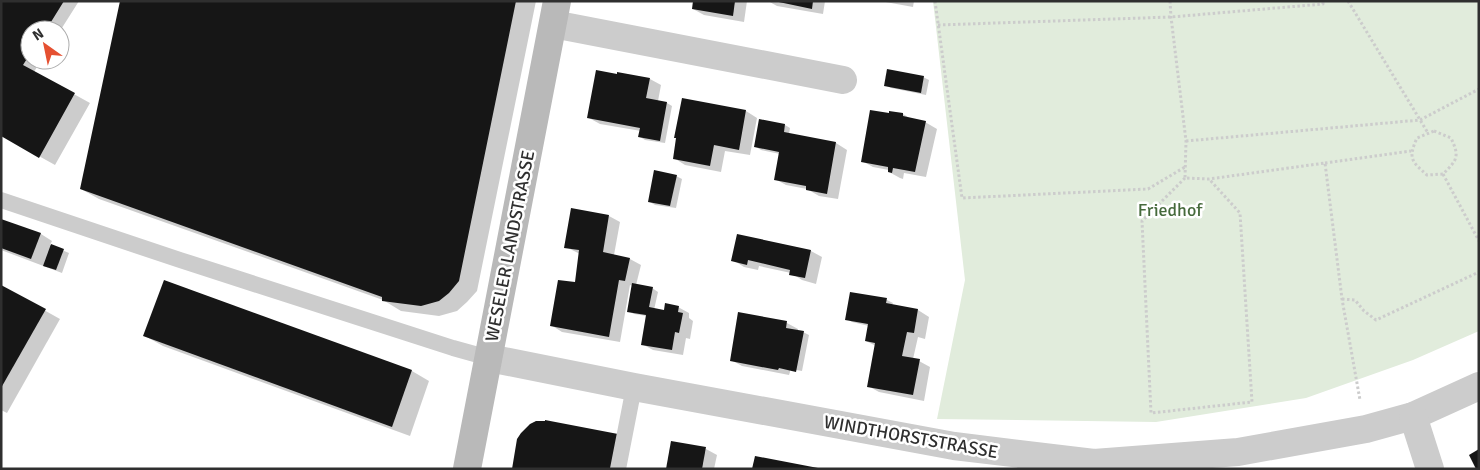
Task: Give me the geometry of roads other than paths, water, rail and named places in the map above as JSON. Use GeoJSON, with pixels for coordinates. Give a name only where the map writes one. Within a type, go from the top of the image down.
{"type":"FeatureCollection","features":[{"type":"Feature","properties":{"kind":"street","name":"WESELER LANDSTRASSE"},"geometry":{"type":"LineString","coordinates":[[467,469],[555,12],[843,80]]}},
{"type":"Feature","properties":{"kind":"street","name":"WINDTHORSTSTRASSE"},"geometry":{"type":"LineString","coordinates":[[489,358],[634,387],[954,458],[1094,464],[1238,452],[1366,429],[1414,416],[1479,386]]}},
{"type":"Feature","properties":{"kind":"street"},"geometry":{"type":"LineString","coordinates":[[1414,416],[1430,469]]}},
{"type":"Feature","properties":{"kind":"lane"},"geometry":{"type":"LineString","coordinates":[[1,200],[180,260],[489,358]]}},
{"type":"Feature","properties":{"kind":"lane"},"geometry":{"type":"LineString","coordinates":[[618,469],[634,387]]}},
{"type":"Feature","properties":{"kind":"park label","name":"Friedhof"},"geometry":{"type":"Point","coordinates":[1170,210]}}]}
